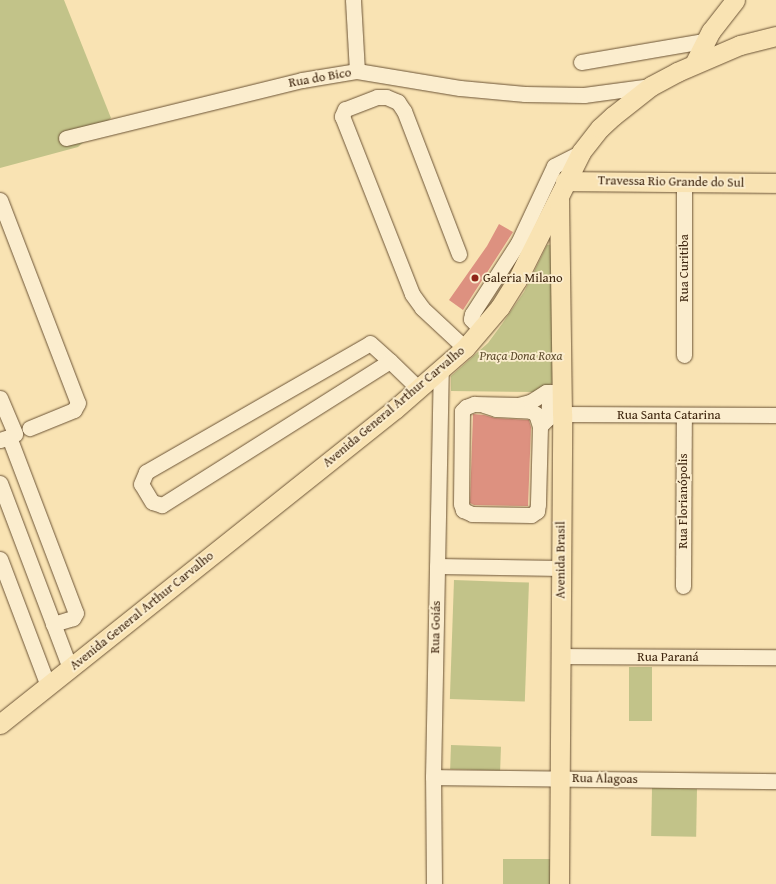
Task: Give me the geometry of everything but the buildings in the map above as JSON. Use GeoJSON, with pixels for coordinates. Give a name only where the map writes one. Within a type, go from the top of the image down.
{"type":"FeatureCollection","features":[{"type":"Feature","properties":{"kind":"main road"},"geometry":{"type":"LineString","coordinates":[[735,0],[710,42],[740,44],[776,36]]}},
{"type":"Feature","properties":{"kind":"main road","name":"Avenida General Arthur Carvalho"},"geometry":{"type":"LineString","coordinates":[[0,724],[419,389],[465,348],[500,306],[517,280],[562,187],[581,152],[600,128],[651,86],[694,64],[710,42]]}},
{"type":"Feature","properties":{"kind":"main road","name":"Travessa Rio Grande do Sul"},"geometry":{"type":"LineString","coordinates":[[562,187],[684,182],[776,183]]}},
{"type":"Feature","properties":{"kind":"main road","name":"Avenida Brasil"},"geometry":{"type":"LineString","coordinates":[[559,884],[562,414],[556,392],[562,187]]}},
{"type":"Feature","properties":{"kind":"main road"},"geometry":{"type":"LineString","coordinates":[[543,226],[560,236]]}},
{"type":"Feature","properties":{"kind":"street"},"geometry":{"type":"LineString","coordinates":[[353,0],[357,71]]}},
{"type":"Feature","properties":{"kind":"street"},"geometry":{"type":"LineString","coordinates":[[581,62],[710,42]]}},
{"type":"Feature","properties":{"kind":"street","name":"Rua do Bico"},"geometry":{"type":"LineString","coordinates":[[66,138],[302,80],[357,71],[460,88],[525,94],[584,95],[651,86]]}},
{"type":"Feature","properties":{"kind":"street"},"geometry":{"type":"LineString","coordinates":[[459,254],[404,111],[398,102],[386,97],[377,97],[345,109],[342,116],[412,294],[422,308],[465,348]]}},
{"type":"Feature","properties":{"kind":"street"},"geometry":{"type":"LineString","coordinates":[[481,330],[471,319],[472,314],[518,243],[554,166],[581,152]]}},
{"type":"Feature","properties":{"kind":"street","name":"Rua Curitiba"},"geometry":{"type":"LineString","coordinates":[[684,182],[684,355]]}},
{"type":"Feature","properties":{"kind":"street"},"geometry":{"type":"LineString","coordinates":[[0,200],[78,403],[74,410],[30,428]]}},
{"type":"Feature","properties":{"kind":"street"},"geometry":{"type":"LineString","coordinates":[[390,361],[162,505],[152,502],[141,484],[146,472],[367,344],[372,344],[390,361],[419,389]]}},
{"type":"Feature","properties":{"kind":"street","name":"Rua Goiás"},"geometry":{"type":"LineString","coordinates":[[434,884],[434,777],[441,370]]}},
{"type":"Feature","properties":{"kind":"street"},"geometry":{"type":"LineString","coordinates":[[484,405],[496,409],[531,411],[536,414],[540,426],[537,511],[531,515],[472,514],[465,512],[461,504],[462,411],[466,407],[474,404],[518,405],[530,402],[542,394],[556,392],[548,418],[540,426]]}},
{"type":"Feature","properties":{"kind":"street"},"geometry":{"type":"LineString","coordinates":[[0,398],[15,434]]}},
{"type":"Feature","properties":{"kind":"street","name":"Rua Santa Catarina"},"geometry":{"type":"LineString","coordinates":[[562,414],[776,415]]}},
{"type":"Feature","properties":{"kind":"street","name":"Rua Florianópolis"},"geometry":{"type":"LineString","coordinates":[[683,586],[684,415]]}},
{"type":"Feature","properties":{"kind":"street"},"geometry":{"type":"LineString","coordinates":[[0,440],[9,437],[76,613],[73,618],[54,624]]}},
{"type":"Feature","properties":{"kind":"street"},"geometry":{"type":"LineString","coordinates":[[0,483],[70,668]]}},
{"type":"Feature","properties":{"kind":"street"},"geometry":{"type":"LineString","coordinates":[[0,559],[48,686]]}},
{"type":"Feature","properties":{"kind":"street"},"geometry":{"type":"LineString","coordinates":[[437,566],[561,568]]}},
{"type":"Feature","properties":{"kind":"street","name":"Rua Paraná"},"geometry":{"type":"LineString","coordinates":[[560,656],[776,657]]}},
{"type":"Feature","properties":{"kind":"street","name":"Rua Alagoas"},"geometry":{"type":"LineString","coordinates":[[434,777],[776,781]]}},
{"type":"Feature","properties":{"kind":"green space"},"geometry":{"type":"Polygon","coordinates":[[[0,0],[64,0],[111,118],[78,147],[0,168],[0,0]]]}},
{"type":"Feature","properties":{"kind":"green space","name":"Praça Dona Roxa"},"geometry":{"type":"Polygon","coordinates":[[[554,244],[556,381],[537,392],[451,391],[451,376],[488,343],[524,292],[547,245],[554,244]]]}},
{"type":"Feature","properties":{"kind":"green space"},"geometry":{"type":"Polygon","coordinates":[[[454,580],[529,583],[525,702],[450,699],[454,580]]]}},
{"type":"Feature","properties":{"kind":"green space"},"geometry":{"type":"Polygon","coordinates":[[[629,667],[652,667],[652,721],[629,721],[629,667]]]}},
{"type":"Feature","properties":{"kind":"green space"},"geometry":{"type":"Polygon","coordinates":[[[451,745],[501,747],[500,771],[450,769],[451,745]]]}},
{"type":"Feature","properties":{"kind":"green space"},"geometry":{"type":"Polygon","coordinates":[[[652,788],[697,789],[696,837],[651,836],[652,788]]]}},
{"type":"Feature","properties":{"kind":"green space"},"geometry":{"type":"Polygon","coordinates":[[[503,859],[553,859],[553,884],[503,884],[503,859]]]}},
{"type":"Feature","properties":{"kind":"place","name":"Galeria Milano"},"geometry":{"type":"Point","coordinates":[475,278]}}]}
